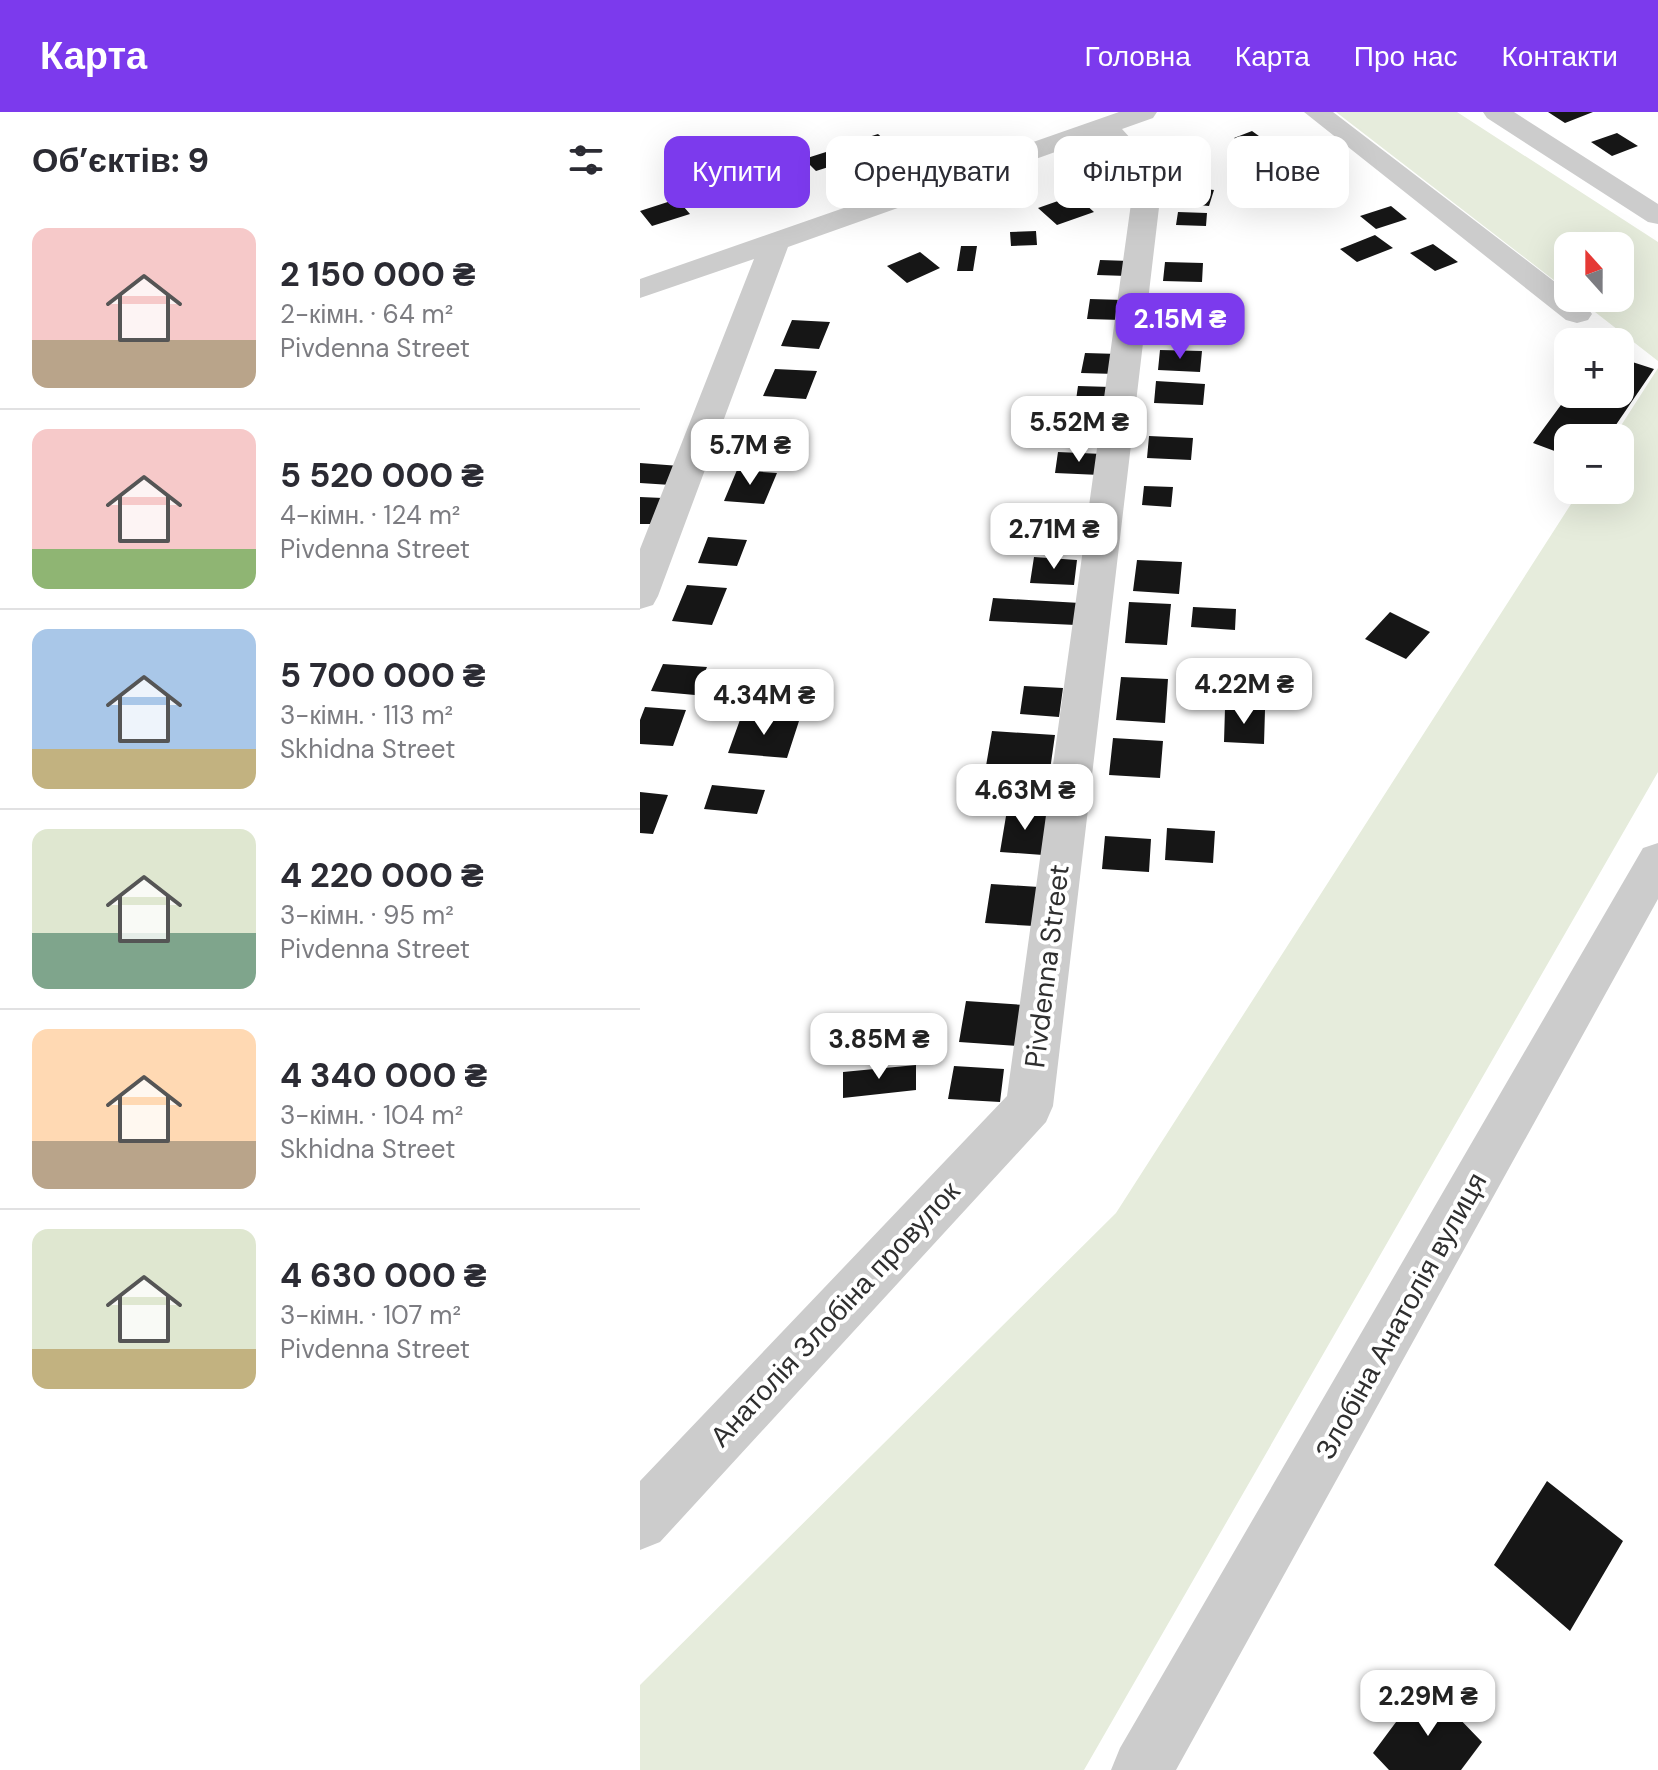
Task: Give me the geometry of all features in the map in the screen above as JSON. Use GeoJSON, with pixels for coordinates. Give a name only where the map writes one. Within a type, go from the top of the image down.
{"type":"FeatureCollection","features":[{"type":"Feature","properties":{"kind":"street"},"geometry":{"type":"LineString","coordinates":[[640,289],[1144,112]]}},
{"type":"Feature","properties":{"kind":"street"},"geometry":{"type":"LineString","coordinates":[[1317,112],[1577,314]]}},
{"type":"Feature","properties":{"kind":"street"},"geometry":{"type":"LineString","coordinates":[[1496,112],[1658,216]]}},
{"type":"Feature","properties":{"kind":"street","name":"Pivdenna Street"},"geometry":{"type":"LineString","coordinates":[[1029,1106],[1148,182],[1142,168],[1105,126]]}},
{"type":"Feature","properties":{"kind":"street"},"geometry":{"type":"LineString","coordinates":[[640,596],[775,242]]}},
{"type":"Feature","properties":{"kind":"street","name":"Злобіна Анатолія вулиця"},"geometry":{"type":"LineString","coordinates":[[1142,1770],[1658,860]]}},
{"type":"Feature","properties":{"kind":"street","name":"Анатолія Злобіна провулок"},"geometry":{"type":"LineString","coordinates":[[640,1522],[1029,1106]]}},
{"type":"Feature","properties":{"kind":"green space"},"geometry":{"type":"Polygon","coordinates":[[[1336,112],[1457,112],[1658,242],[1658,361],[1634,342],[1634,328],[1616,328],[1595,312],[1634,312],[1634,232],[1554,232],[1554,280],[1336,112]]]}},
{"type":"Feature","properties":{"kind":"green space"},"geometry":{"type":"Polygon","coordinates":[[[1658,368],[1658,772],[1084,1770],[640,1770],[640,1685],[1116,1213],[1571,504],[1634,504],[1634,424],[1622,424],[1658,368]]]}},
{"type":"Feature","properties":{"kind":"building"},"geometry":{"type":"Polygon","coordinates":[[[1548,112],[1593,112],[1565,123],[1548,112]]]}},
{"type":"Feature","properties":{"kind":"building"},"geometry":{"type":"Polygon","coordinates":[[[1252,131],[1259,136],[1239,136],[1252,131]]]}},
{"type":"Feature","properties":{"kind":"building"},"geometry":{"type":"Polygon","coordinates":[[[1617,133],[1638,146],[1612,156],[1591,142],[1617,133]]]}},
{"type":"Feature","properties":{"kind":"building"},"geometry":{"type":"Polygon","coordinates":[[[826,152],[826,168],[816,171],[810,165],[810,157],[826,152]]]}},
{"type":"Feature","properties":{"kind":"building"},"geometry":{"type":"Polygon","coordinates":[[[1054,202],[1054,208],[1090,208],[1094,212],[1057,225],[1038,208],[1054,202]]]}},
{"type":"Feature","properties":{"kind":"building"},"geometry":{"type":"Polygon","coordinates":[[[664,203],[664,208],[685,208],[690,214],[652,226],[640,211],[664,203]]]}},
{"type":"Feature","properties":{"kind":"building"},"geometry":{"type":"Polygon","coordinates":[[[1391,206],[1407,219],[1376,229],[1360,216],[1391,206]]]}},
{"type":"Feature","properties":{"kind":"building"},"geometry":{"type":"Polygon","coordinates":[[[1178,212],[1207,213],[1206,226],[1176,225],[1178,212]]]}},
{"type":"Feature","properties":{"kind":"building"},"geometry":{"type":"Polygon","coordinates":[[[1036,231],[1037,245],[1011,246],[1010,232],[1036,231]]]}},
{"type":"Feature","properties":{"kind":"building"},"geometry":{"type":"Polygon","coordinates":[[[1375,235],[1393,248],[1357,262],[1340,249],[1375,235]]]}},
{"type":"Feature","properties":{"kind":"building"},"geometry":{"type":"Polygon","coordinates":[[[1433,244],[1458,262],[1435,271],[1410,253],[1433,244]]]}},
{"type":"Feature","properties":{"kind":"building"},"geometry":{"type":"Polygon","coordinates":[[[961,246],[977,246],[973,271],[957,271],[961,246]]]}},
{"type":"Feature","properties":{"kind":"building"},"geometry":{"type":"Polygon","coordinates":[[[920,252],[940,268],[907,283],[887,266],[920,252]]]}},
{"type":"Feature","properties":{"kind":"building"},"geometry":{"type":"Polygon","coordinates":[[[1100,260],[1130,261],[1127,276],[1097,275],[1100,260]]]}},
{"type":"Feature","properties":{"kind":"building"},"geometry":{"type":"Polygon","coordinates":[[[1165,262],[1203,263],[1202,282],[1163,281],[1165,262]]]}},
{"type":"Feature","properties":{"kind":"building"},"geometry":{"type":"Polygon","coordinates":[[[1164,294],[1212,296],[1210,314],[1162,312],[1164,294]]]}},
{"type":"Feature","properties":{"kind":"building"},"geometry":{"type":"Polygon","coordinates":[[[1090,299],[1124,300],[1121,320],[1087,319],[1090,299]]]}},
{"type":"Feature","properties":{"kind":"building"},"geometry":{"type":"Polygon","coordinates":[[[792,320],[830,322],[819,349],[781,346],[792,320]]]}},
{"type":"Feature","properties":{"kind":"building"},"geometry":{"type":"Polygon","coordinates":[[[1160,350],[1202,351],[1200,372],[1158,370],[1160,350]]]}},
{"type":"Feature","properties":{"kind":"building"},"geometry":{"type":"Polygon","coordinates":[[[1085,353],[1119,354],[1116,374],[1081,373],[1085,353]]]}},
{"type":"Feature","properties":{"kind":"building"},"geometry":{"type":"Polygon","coordinates":[[[1634,363],[1654,369],[1634,398],[1634,363]]]}},
{"type":"Feature","properties":{"kind":"building"},"geometry":{"type":"Polygon","coordinates":[[[775,369],[817,371],[806,399],[763,396],[775,369]]]}},
{"type":"Feature","properties":{"kind":"building"},"geometry":{"type":"Polygon","coordinates":[[[1156,381],[1205,384],[1203,405],[1154,403],[1156,381]]]}},
{"type":"Feature","properties":{"kind":"building"},"geometry":{"type":"Polygon","coordinates":[[[1078,386],[1111,387],[1107,415],[1074,414],[1078,386]]]}},
{"type":"Feature","properties":{"kind":"building"},"geometry":{"type":"Polygon","coordinates":[[[1559,408],[1627,408],[1617,424],[1554,424],[1554,451],[1533,443],[1559,408]]]}},
{"type":"Feature","properties":{"kind":"building"},"geometry":{"type":"Polygon","coordinates":[[[752,435],[787,438],[779,455],[744,453],[752,435]]]}},
{"type":"Feature","properties":{"kind":"building"},"geometry":{"type":"Polygon","coordinates":[[[1149,436],[1193,438],[1191,460],[1147,458],[1149,436]]]}},
{"type":"Feature","properties":{"kind":"building"},"geometry":{"type":"Polygon","coordinates":[[[1058,452],[1103,454],[1100,475],[1055,473],[1058,452]]]}},
{"type":"Feature","properties":{"kind":"building"},"geometry":{"type":"Polygon","coordinates":[[[640,463],[680,466],[671,485],[640,483],[640,463]]]}},
{"type":"Feature","properties":{"kind":"building"},"geometry":{"type":"Polygon","coordinates":[[[737,470],[777,473],[764,504],[724,501],[737,470]]]}},
{"type":"Feature","properties":{"kind":"building"},"geometry":{"type":"Polygon","coordinates":[[[1144,486],[1173,487],[1171,507],[1142,505],[1144,486]]]}},
{"type":"Feature","properties":{"kind":"building"},"geometry":{"type":"Polygon","coordinates":[[[640,497],[663,498],[651,524],[640,524],[640,497]]]}},
{"type":"Feature","properties":{"kind":"building"},"geometry":{"type":"Polygon","coordinates":[[[1051,503],[1094,505],[1091,529],[1047,527],[1051,503]]]}},
{"type":"Feature","properties":{"kind":"building"},"geometry":{"type":"Polygon","coordinates":[[[708,537],[747,540],[737,566],[698,563],[708,537]]]}},
{"type":"Feature","properties":{"kind":"building"},"geometry":{"type":"Polygon","coordinates":[[[1034,557],[1077,560],[1074,585],[1030,583],[1034,557]]]}},
{"type":"Feature","properties":{"kind":"building"},"geometry":{"type":"Polygon","coordinates":[[[1137,560],[1182,562],[1179,594],[1133,591],[1137,560]]]}},
{"type":"Feature","properties":{"kind":"building"},"geometry":{"type":"Polygon","coordinates":[[[687,585],[727,588],[712,625],[672,621],[687,585]]]}},
{"type":"Feature","properties":{"kind":"building"},"geometry":{"type":"Polygon","coordinates":[[[993,598],[1080,603],[1076,625],[989,621],[993,598]]]}},
{"type":"Feature","properties":{"kind":"building"},"geometry":{"type":"Polygon","coordinates":[[[1129,602],[1171,604],[1167,645],[1125,643],[1129,602]]]}},
{"type":"Feature","properties":{"kind":"building"},"geometry":{"type":"Polygon","coordinates":[[[1193,607],[1236,609],[1235,630],[1191,627],[1193,607]]]}},
{"type":"Feature","properties":{"kind":"building"},"geometry":{"type":"Polygon","coordinates":[[[1390,612],[1430,632],[1406,659],[1365,639],[1390,612]]]}},
{"type":"Feature","properties":{"kind":"building"},"geometry":{"type":"Polygon","coordinates":[[[663,664],[707,667],[695,695],[651,691],[663,664]]]}},
{"type":"Feature","properties":{"kind":"building"},"geometry":{"type":"Polygon","coordinates":[[[1121,677],[1168,679],[1165,723],[1116,720],[1121,677]]]}},
{"type":"Feature","properties":{"kind":"building"},"geometry":{"type":"Polygon","coordinates":[[[1024,686],[1063,688],[1059,717],[1020,714],[1024,686]]]}},
{"type":"Feature","properties":{"kind":"building"},"geometry":{"type":"Polygon","coordinates":[[[645,707],[686,710],[673,746],[640,744],[640,720],[645,707]]]}},
{"type":"Feature","properties":{"kind":"building"},"geometry":{"type":"Polygon","coordinates":[[[1225,708],[1265,710],[1264,744],[1224,742],[1225,708]]]}},
{"type":"Feature","properties":{"kind":"building"},"geometry":{"type":"Polygon","coordinates":[[[741,717],[799,721],[787,758],[728,753],[741,717]]]}},
{"type":"Feature","properties":{"kind":"building"},"geometry":{"type":"Polygon","coordinates":[[[992,731],[1055,735],[1050,770],[986,766],[992,731]]]}},
{"type":"Feature","properties":{"kind":"building"},"geometry":{"type":"Polygon","coordinates":[[[1113,738],[1163,741],[1160,778],[1109,775],[1113,738]]]}},
{"type":"Feature","properties":{"kind":"building"},"geometry":{"type":"Polygon","coordinates":[[[712,785],[765,790],[757,814],[704,809],[712,785]]]}},
{"type":"Feature","properties":{"kind":"building"},"geometry":{"type":"Polygon","coordinates":[[[640,792],[668,795],[653,834],[640,833],[640,792]]]}},
{"type":"Feature","properties":{"kind":"building"},"geometry":{"type":"Polygon","coordinates":[[[1007,810],[1049,812],[1043,855],[1000,852],[1007,810]]]}},
{"type":"Feature","properties":{"kind":"building"},"geometry":{"type":"Polygon","coordinates":[[[1167,828],[1215,831],[1213,863],[1165,860],[1167,828]]]}},
{"type":"Feature","properties":{"kind":"building"},"geometry":{"type":"Polygon","coordinates":[[[1105,836],[1151,839],[1149,872],[1102,869],[1105,836]]]}},
{"type":"Feature","properties":{"kind":"building"},"geometry":{"type":"Polygon","coordinates":[[[991,884],[1039,887],[1034,926],[985,923],[991,884]]]}},
{"type":"Feature","properties":{"kind":"building"},"geometry":{"type":"Polygon","coordinates":[[[966,1001],[1024,1005],[1018,1046],[959,1042],[966,1001]]]}},
{"type":"Feature","properties":{"kind":"building"},"geometry":{"type":"Polygon","coordinates":[[[916,1065],[916,1090],[843,1098],[843,1072],[916,1065]]]}},
{"type":"Feature","properties":{"kind":"building"},"geometry":{"type":"Polygon","coordinates":[[[954,1066],[1004,1069],[1000,1102],[948,1099],[954,1066]]]}},
{"type":"Feature","properties":{"kind":"building"},"geometry":{"type":"Polygon","coordinates":[[[1547,1481],[1623,1541],[1570,1631],[1494,1565],[1547,1481]]]}},
{"type":"Feature","properties":{"kind":"building"},"geometry":{"type":"Polygon","coordinates":[[[1425,1683],[1482,1742],[1461,1770],[1389,1770],[1373,1753],[1425,1683]]]}}]}
